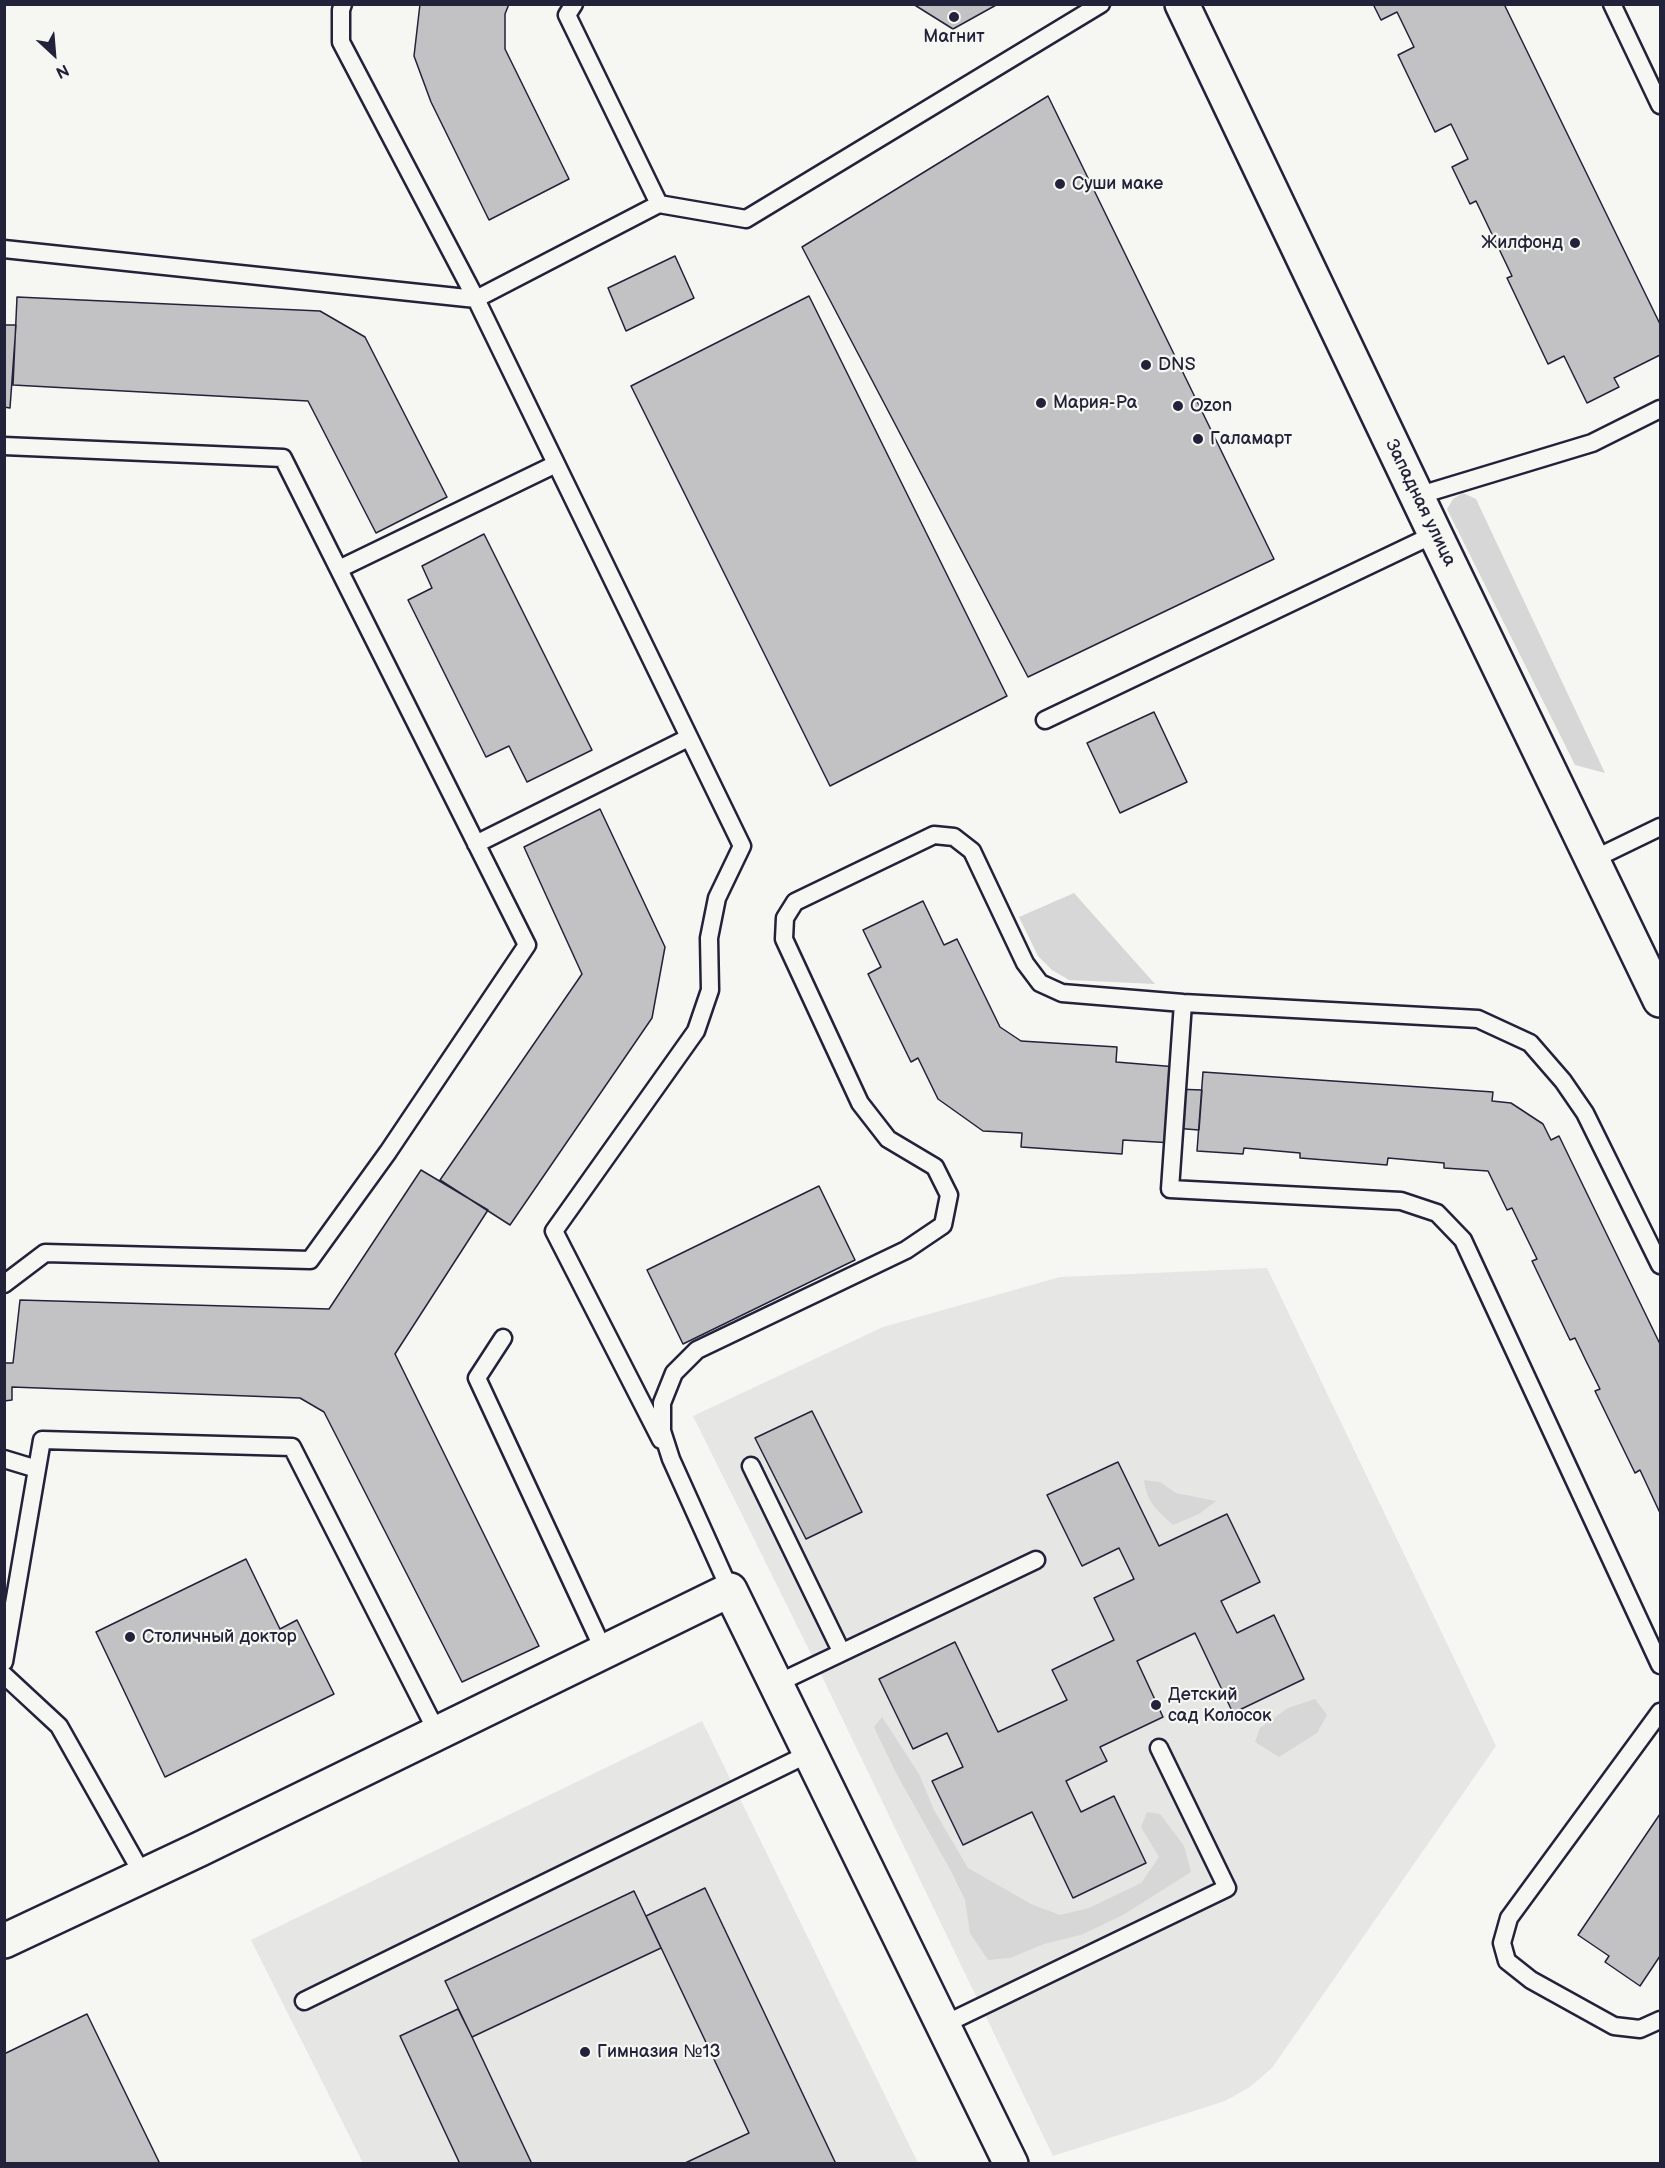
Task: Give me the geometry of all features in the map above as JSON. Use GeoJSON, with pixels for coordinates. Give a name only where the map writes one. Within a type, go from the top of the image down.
{"type":"FeatureCollection","features":[{"type":"Feature","properties":{"kind":"street","name":"Западная улица"},"geometry":{"type":"LineString","coordinates":[[1182,4],[1660,1000]]}},
{"type":"Feature","properties":{"kind":"street"},"geometry":{"type":"LineString","coordinates":[[4,1941],[223,1838],[730,1590],[778,1683],[1011,2163]]}},
{"type":"Feature","properties":{"kind":"lane"},"geometry":{"type":"LineString","coordinates":[[343,4],[341,42],[476,299],[742,846],[717,898],[709,938],[710,990],[696,1031],[554,1231],[671,1459],[730,1590]]}},
{"type":"Feature","properties":{"kind":"lane"},"geometry":{"type":"LineString","coordinates":[[574,4],[567,15],[659,204]]}},
{"type":"Feature","properties":{"kind":"lane"},"geometry":{"type":"LineString","coordinates":[[4,249],[476,299],[659,204],[746,219],[1101,4]]}},
{"type":"Feature","properties":{"kind":"lane"},"geometry":{"type":"LineString","coordinates":[[1612,4],[1660,105]]}},
{"type":"Feature","properties":{"kind":"lane"},"geometry":{"type":"LineString","coordinates":[[1417,496],[1592,443],[1660,409]]}},
{"type":"Feature","properties":{"kind":"lane"},"geometry":{"type":"LineString","coordinates":[[4,446],[283,458],[527,945],[388,1152],[310,1260],[45,1253],[4,1284]]}},
{"type":"Feature","properties":{"kind":"lane"},"geometry":{"type":"LineString","coordinates":[[339,569],[556,464]]}},
{"type":"Feature","properties":{"kind":"lane"},"geometry":{"type":"LineString","coordinates":[[1045,720],[1435,534]]}},
{"type":"Feature","properties":{"kind":"lane"},"geometry":{"type":"LineString","coordinates":[[476,844],[688,738]]}},
{"type":"Feature","properties":{"kind":"lane"},"geometry":{"type":"LineString","coordinates":[[1592,860],[1660,827]]}},
{"type":"Feature","properties":{"kind":"lane"},"geometry":{"type":"LineString","coordinates":[[671,1459],[662,1431],[662,1403],[674,1374],[697,1350],[906,1250],[943,1225],[949,1195],[935,1167],[888,1138],[860,1103],[784,939],[785,918],[795,902],[934,835],[954,837],[972,851],[1025,963],[1040,983],[1062,993],[1183,1003],[1478,1019],[1530,1043],[1563,1081],[1585,1113],[1660,1265]]}},
{"type":"Feature","properties":{"kind":"lane"},"geometry":{"type":"LineString","coordinates":[[1183,1003],[1170,1189],[1401,1202],[1437,1213],[1463,1240],[1660,1665]]}},
{"type":"Feature","properties":{"kind":"lane"},"geometry":{"type":"LineString","coordinates":[[503,1338],[477,1377],[604,1651]]}},
{"type":"Feature","properties":{"kind":"lane"},"geometry":{"type":"LineString","coordinates":[[4,1662],[42,1440],[292,1447],[438,1734]]}},
{"type":"Feature","properties":{"kind":"lane"},"geometry":{"type":"LineString","coordinates":[[4,1459],[37,1469]]}},
{"type":"Feature","properties":{"kind":"lane"},"geometry":{"type":"LineString","coordinates":[[751,1466],[841,1651]]}},
{"type":"Feature","properties":{"kind":"lane"},"geometry":{"type":"LineString","coordinates":[[778,1683],[1036,1560]]}},
{"type":"Feature","properties":{"kind":"lane"},"geometry":{"type":"LineString","coordinates":[[4,1676],[59,1726],[143,1875]]}},
{"type":"Feature","properties":{"kind":"lane"},"geometry":{"type":"LineString","coordinates":[[1660,1712],[1509,1918],[1503,1943],[1507,1961],[1531,1980],[1614,2026],[1640,2029],[1660,2020]]}},
{"type":"Feature","properties":{"kind":"lane"},"geometry":{"type":"LineString","coordinates":[[943,2025],[1227,1888],[1159,1748]]}},
{"type":"Feature","properties":{"kind":"lane"},"geometry":{"type":"LineString","coordinates":[[303,2001],[810,1753]]}},
{"type":"Feature","properties":{"kind":"shaded area"},"geometry":{"type":"Polygon","coordinates":[[[1463,493],[1476,499],[1605,773],[1575,765],[1447,509],[1453,499],[1463,493]]]}},
{"type":"Feature","properties":{"kind":"shaded area"},"geometry":{"type":"Polygon","coordinates":[[[1074,893],[1155,984],[1069,980],[1052,970],[1038,956],[1019,917],[1074,893]]]}},
{"type":"Feature","properties":{"kind":"shaded area","name":"Детский сад Колосок"},"geometry":{"type":"Polygon","coordinates":[[[1267,1268],[1496,1746],[1272,2068],[1250,2087],[1225,2101],[1053,2156],[816,1664],[693,1416],[883,1327],[1060,1277],[1267,1268]]]}},
{"type":"Feature","properties":{"kind":"shaded area"},"geometry":{"type":"Polygon","coordinates":[[[1144,1480],[1160,1482],[1176,1493],[1216,1501],[1199,1514],[1173,1525],[1150,1500],[1144,1480]]]}},
{"type":"Feature","properties":{"kind":"shaded area"},"geometry":{"type":"Polygon","coordinates":[[[1315,1699],[1327,1715],[1317,1733],[1279,1757],[1255,1742],[1260,1728],[1288,1708],[1315,1699]]]}},
{"type":"Feature","properties":{"kind":"shaded area"},"geometry":{"type":"Polygon","coordinates":[[[882,1717],[919,1774],[934,1810],[968,1868],[1031,1904],[1060,1915],[1089,1908],[1141,1883],[1159,1857],[1141,1827],[1147,1812],[1160,1814],[1184,1846],[1191,1872],[1123,1915],[1081,1935],[1044,1944],[1010,1958],[988,1960],[970,1933],[965,1900],[952,1873],[895,1771],[874,1727],[882,1717]]]}},
{"type":"Feature","properties":{"kind":"shaded area","name":"Гимназия №13"},"geometry":{"type":"Polygon","coordinates":[[[702,1721],[918,2163],[363,2163],[251,1940],[702,1721]]]}},
{"type":"Feature","properties":{"kind":"building"},"geometry":{"type":"Polygon","coordinates":[[[420,4],[509,4],[505,14],[505,49],[569,179],[489,220],[431,102],[414,56],[420,4]]]}},
{"type":"Feature","properties":{"kind":"building","name":"Магнит"},"geometry":{"type":"Polygon","coordinates":[[[913,4],[998,4],[953,29],[913,4]]]}},
{"type":"Feature","properties":{"kind":"building"},"geometry":{"type":"Polygon","coordinates":[[[1373,4],[1504,4],[1660,324],[1660,355],[1614,378],[1619,387],[1587,403],[1564,356],[1548,364],[1507,278],[1512,276],[1476,201],[1470,204],[1452,167],[1468,159],[1451,124],[1435,132],[1398,55],[1414,47],[1397,12],[1381,20],[1373,4]]]}},
{"type":"Feature","properties":{"kind":"building","name":"Мария-Ра"},"geometry":{"type":"Polygon","coordinates":[[[1048,96],[1274,559],[1028,677],[802,247],[1048,96]]]}},
{"type":"Feature","properties":{"kind":"building"},"geometry":{"type":"Polygon","coordinates":[[[675,256],[694,298],[626,331],[608,288],[675,256]]]}},
{"type":"Feature","properties":{"kind":"building"},"geometry":{"type":"Polygon","coordinates":[[[809,296],[1007,696],[830,786],[631,386],[809,296]]]}},
{"type":"Feature","properties":{"kind":"building"},"geometry":{"type":"Polygon","coordinates":[[[17,297],[320,311],[365,337],[447,497],[376,533],[308,401],[13,385],[17,297]]]}},
{"type":"Feature","properties":{"kind":"building"},"geometry":{"type":"Polygon","coordinates":[[[4,325],[16,325],[10,408],[4,407],[4,325]]]}},
{"type":"Feature","properties":{"kind":"building"},"geometry":{"type":"Polygon","coordinates":[[[484,534],[592,750],[527,782],[509,746],[486,757],[408,600],[432,588],[422,566],[484,534]]]}},
{"type":"Feature","properties":{"kind":"building"},"geometry":{"type":"Polygon","coordinates":[[[1154,712],[1187,782],[1120,813],[1087,743],[1154,712]]]}},
{"type":"Feature","properties":{"kind":"building"},"geometry":{"type":"Polygon","coordinates":[[[600,809],[665,947],[652,1018],[510,1225],[440,1180],[582,974],[524,847],[600,809]]]}},
{"type":"Feature","properties":{"kind":"building"},"geometry":{"type":"Polygon","coordinates":[[[923,901],[944,945],[957,939],[1000,1027],[1021,1041],[1117,1047],[1116,1062],[1177,1067],[1175,1089],[1202,1090],[1199,1130],[1174,1128],[1173,1143],[1123,1140],[1122,1154],[1021,1147],[1022,1133],[983,1131],[938,1099],[918,1058],[911,1062],[868,974],[881,967],[863,930],[923,901]]]}},
{"type":"Feature","properties":{"kind":"building"},"geometry":{"type":"Polygon","coordinates":[[[1203,1072],[1493,1092],[1492,1101],[1511,1103],[1543,1124],[1551,1140],[1559,1136],[1660,1344],[1660,1513],[1640,1470],[1635,1473],[1595,1391],[1600,1389],[1575,1338],[1570,1340],[1532,1261],[1537,1259],[1512,1208],[1507,1210],[1488,1171],[1444,1168],[1444,1163],[1388,1158],[1387,1165],[1300,1158],[1300,1153],[1244,1148],[1243,1154],[1197,1151],[1203,1072]]]}},
{"type":"Feature","properties":{"kind":"building"},"geometry":{"type":"Polygon","coordinates":[[[421,1170],[488,1210],[395,1354],[539,1646],[462,1682],[324,1412],[300,1398],[12,1387],[12,1400],[4,1401],[4,1363],[13,1363],[20,1300],[329,1309],[421,1170]]]}},
{"type":"Feature","properties":{"kind":"building"},"geometry":{"type":"Polygon","coordinates":[[[819,1186],[855,1260],[683,1344],[647,1270],[819,1186]]]}},
{"type":"Feature","properties":{"kind":"building"},"geometry":{"type":"Polygon","coordinates":[[[812,1411],[862,1512],[806,1539],[755,1438],[812,1411]]]}},
{"type":"Feature","properties":{"kind":"building"},"geometry":{"type":"Polygon","coordinates":[[[1118,1462],[1159,1546],[1227,1514],[1260,1582],[1221,1601],[1237,1633],[1274,1615],[1304,1679],[1233,1713],[1195,1633],[1137,1661],[1163,1717],[1100,1747],[1107,1761],[1066,1781],[1081,1812],[1114,1796],[1146,1863],[1073,1898],[1032,1812],[963,1845],[932,1781],[963,1767],[947,1733],[913,1749],[879,1679],[955,1642],[998,1732],[1067,1700],[1052,1670],[1114,1640],[1094,1598],[1134,1579],[1119,1548],[1082,1566],[1047,1495],[1118,1462]]]}},
{"type":"Feature","properties":{"kind":"building"},"geometry":{"type":"Polygon","coordinates":[[[246,1559],[280,1629],[297,1620],[334,1694],[165,1777],[96,1632],[246,1559]]]}},
{"type":"Feature","properties":{"kind":"building"},"geometry":{"type":"Polygon","coordinates":[[[1660,1814],[1660,1956],[1640,1986],[1605,1962],[1609,1956],[1578,1935],[1660,1814]]]}},
{"type":"Feature","properties":{"kind":"building"},"geometry":{"type":"Polygon","coordinates":[[[705,1888],[836,2164],[683,2164],[749,2133],[646,1916],[705,1888]]]}},
{"type":"Feature","properties":{"kind":"building"},"geometry":{"type":"Polygon","coordinates":[[[634,1891],[661,1948],[472,2037],[445,1981],[634,1891]]]}},
{"type":"Feature","properties":{"kind":"building"},"geometry":{"type":"Polygon","coordinates":[[[458,2009],[532,2164],[460,2164],[400,2036],[458,2009]]]}},
{"type":"Feature","properties":{"kind":"building"},"geometry":{"type":"Polygon","coordinates":[[[87,2014],[160,2164],[4,2164],[4,2054],[87,2014]]]}},
{"type":"Feature","properties":{"kind":"place","name":"Магнит"},"geometry":{"type":"Point","coordinates":[954,17]}},
{"type":"Feature","properties":{"kind":"place","name":"Суши маке"},"geometry":{"type":"Point","coordinates":[1060,184]}},
{"type":"Feature","properties":{"kind":"place","name":"Жилфонд"},"geometry":{"type":"Point","coordinates":[1575,243]}},
{"type":"Feature","properties":{"kind":"place","name":"DNS"},"geometry":{"type":"Point","coordinates":[1146,365]}},
{"type":"Feature","properties":{"kind":"place","name":"Мария-Ра"},"geometry":{"type":"Point","coordinates":[1041,403]}},
{"type":"Feature","properties":{"kind":"place","name":"Ozon"},"geometry":{"type":"Point","coordinates":[1178,406]}},
{"type":"Feature","properties":{"kind":"place","name":"Галамарт"},"geometry":{"type":"Point","coordinates":[1198,439]}},
{"type":"Feature","properties":{"kind":"place","name":"Столичный доктор"},"geometry":{"type":"Point","coordinates":[130,1637]}},
{"type":"Feature","properties":{"kind":"place","name":"Детский сад Колосок"},"geometry":{"type":"Point","coordinates":[1156,1705]}},
{"type":"Feature","properties":{"kind":"place","name":"Гимназия №13"},"geometry":{"type":"Point","coordinates":[585,2052]}}]}
